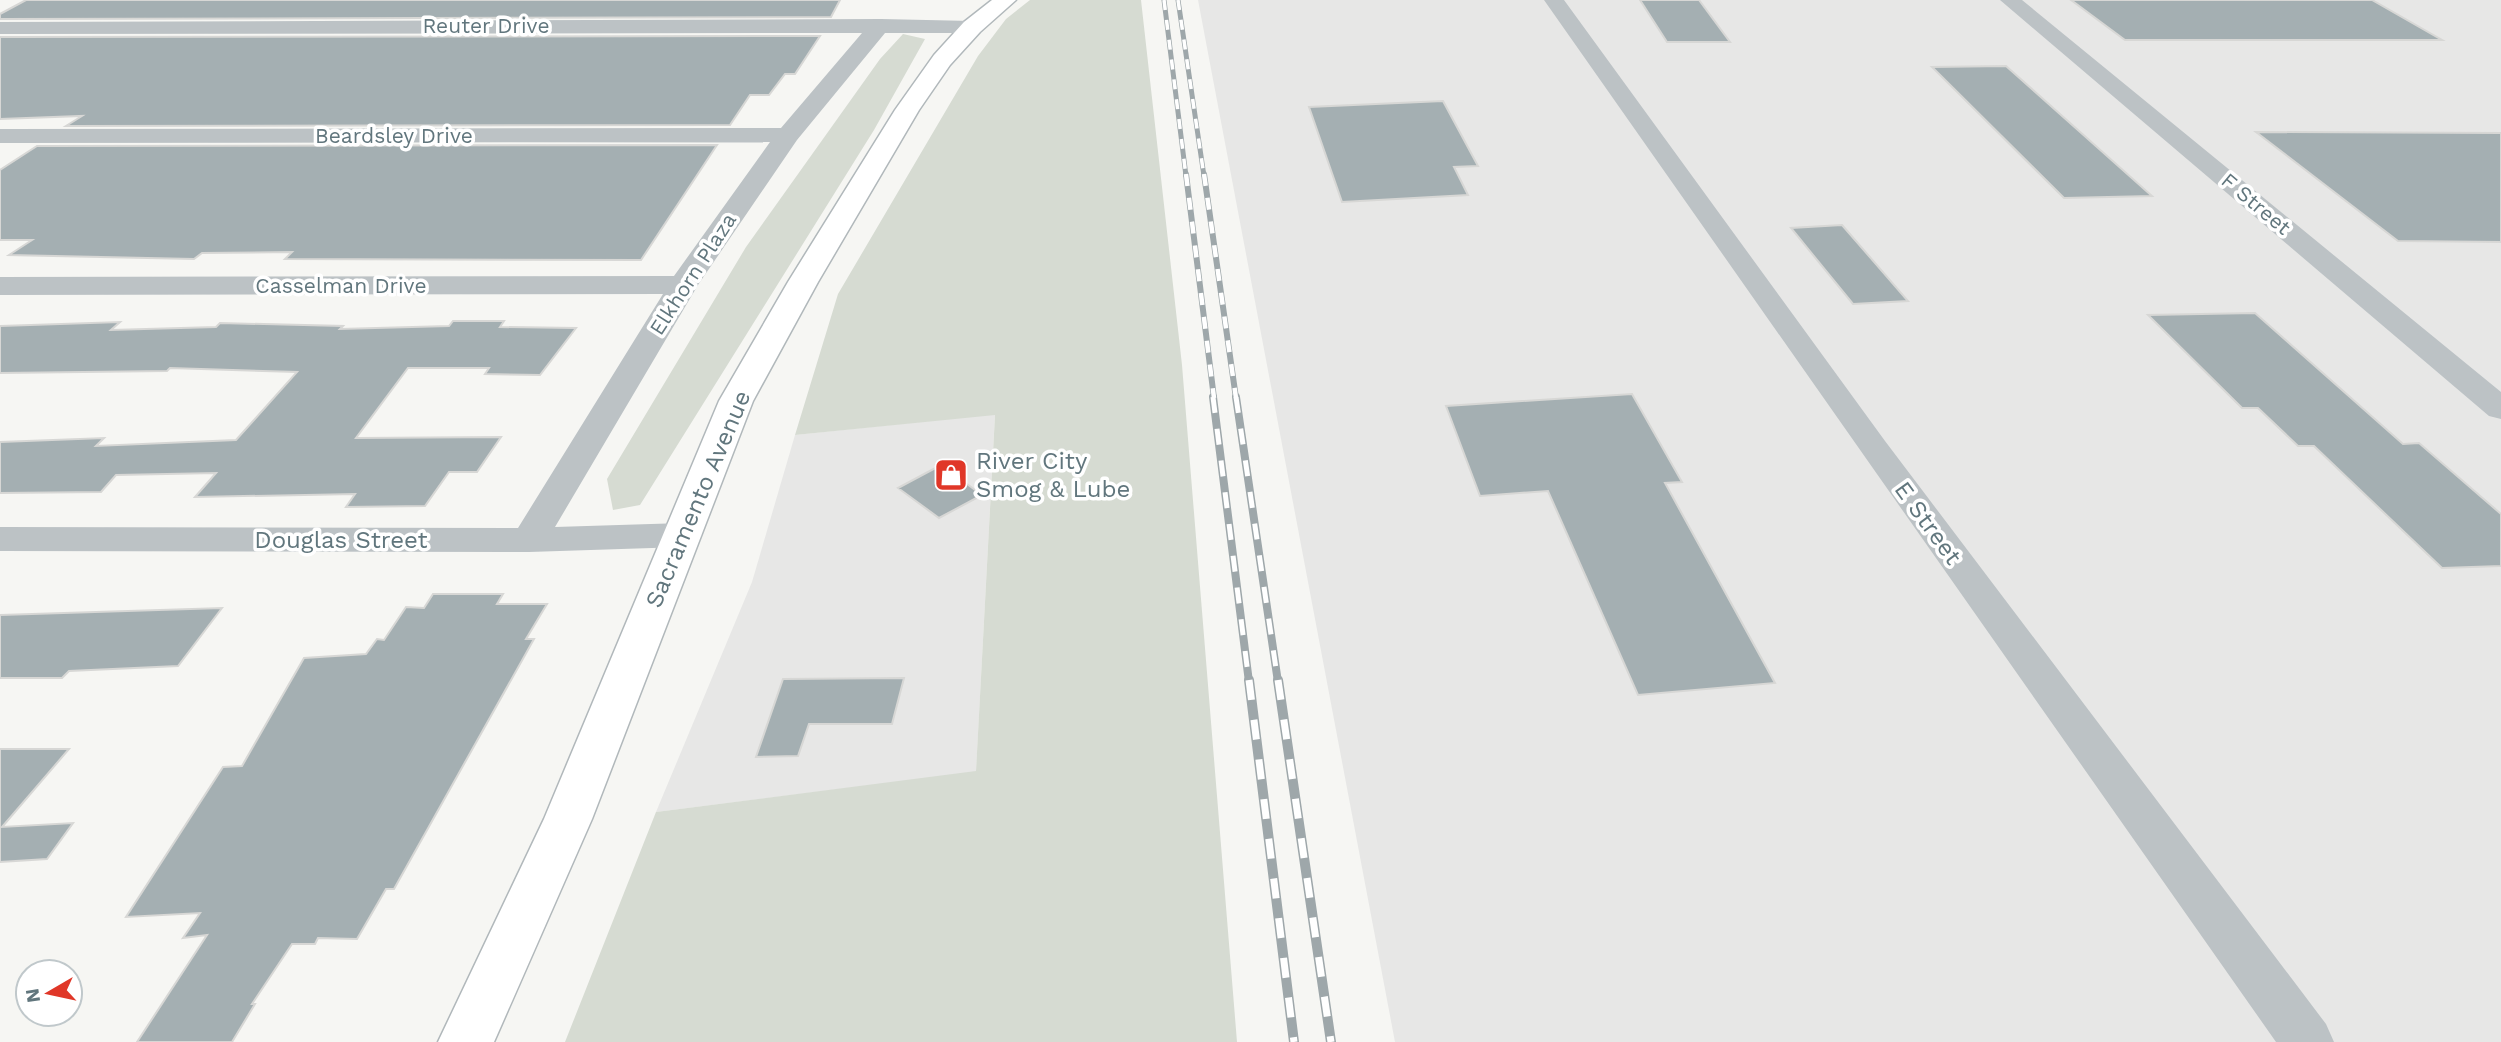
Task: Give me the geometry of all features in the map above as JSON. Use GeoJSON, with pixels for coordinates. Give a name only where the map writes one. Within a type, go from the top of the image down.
{"type":"FeatureCollection","features":[{"type":"Feature","properties":{"kind":"main road","name":"Sacramento Avenue"},"geometry":{"type":"LineString","coordinates":[[466,1042],[568,819],[736,401],[803,282],[908,110],[942,60],[972,27],[1005,0]]}},
{"type":"Feature","properties":{"kind":"street","name":"E Street"},"geometry":{"type":"LineString","coordinates":[[1555,0],[1881,459],[2307,1042]]}},
{"type":"Feature","properties":{"kind":"street","name":"F Street"},"geometry":{"type":"LineString","coordinates":[[2010,0],[2501,409]]}},
{"type":"Feature","properties":{"kind":"street","name":"Elkhorn Plaza"},"geometry":{"type":"LineString","coordinates":[[529,540],[683,285],[788,135],[881,25]]}},
{"type":"Feature","properties":{"kind":"street","name":"Reuter Drive"},"geometry":{"type":"LineString","coordinates":[[0,28],[972,27]]}},
{"type":"Feature","properties":{"kind":"street","name":"Beardsley Drive"},"geometry":{"type":"LineString","coordinates":[[0,136],[788,135]]}},
{"type":"Feature","properties":{"kind":"street","name":"Casselman Drive"},"geometry":{"type":"LineString","coordinates":[[0,286],[683,285]]}},
{"type":"Feature","properties":{"kind":"street","name":"Douglas Street"},"geometry":{"type":"LineString","coordinates":[[0,539],[529,540],[683,535]]}},
{"type":"Feature","properties":{"kind":"shaded area"},"geometry":{"type":"Polygon","coordinates":[[[1030,0],[1141,0],[1182,365],[1237,1042],[565,1042],[656,812],[976,771],[995,415],[795,435],[838,294],[978,56],[1006,19],[1030,0]]]}},
{"type":"Feature","properties":{"kind":"shaded area"},"geometry":{"type":"Polygon","coordinates":[[[1198,0],[2501,0],[2501,1042],[1395,1042],[1198,0]]]}},
{"type":"Feature","properties":{"kind":"shaded area"},"geometry":{"type":"Polygon","coordinates":[[[903,34],[925,39],[874,130],[640,505],[613,510],[607,479],[746,247],[880,59],[903,34]]]}},
{"type":"Feature","properties":{"kind":"shaded area"},"geometry":{"type":"Polygon","coordinates":[[[995,414],[976,772],[656,812],[752,582],[795,435],[995,414]]]}},
{"type":"Feature","properties":{"kind":"building"},"geometry":{"type":"Polygon","coordinates":[[[26,0],[840,0],[831,17],[0,19],[0,14],[26,0]]]}},
{"type":"Feature","properties":{"kind":"building"},"geometry":{"type":"Polygon","coordinates":[[[1640,0],[1699,0],[1730,42],[1667,42],[1640,0]]]}},
{"type":"Feature","properties":{"kind":"building"},"geometry":{"type":"Polygon","coordinates":[[[2071,0],[2372,0],[2442,40],[2125,40],[2071,0]]]}},
{"type":"Feature","properties":{"kind":"building"},"geometry":{"type":"Polygon","coordinates":[[[820,36],[795,74],[785,74],[769,95],[750,95],[730,125],[66,126],[82,116],[0,119],[0,37],[820,36]]]}},
{"type":"Feature","properties":{"kind":"building"},"geometry":{"type":"Polygon","coordinates":[[[2006,66],[2152,196],[2064,198],[1932,67],[2006,66]]]}},
{"type":"Feature","properties":{"kind":"building"},"geometry":{"type":"Polygon","coordinates":[[[1443,101],[1478,166],[1454,167],[1468,195],[1342,202],[1309,107],[1443,101]]]}},
{"type":"Feature","properties":{"kind":"building"},"geometry":{"type":"Polygon","coordinates":[[[2256,132],[2501,133],[2501,242],[2398,241],[2256,132]]]}},
{"type":"Feature","properties":{"kind":"building"},"geometry":{"type":"Polygon","coordinates":[[[717,145],[641,260],[285,259],[292,252],[202,253],[194,259],[9,255],[32,240],[0,240],[0,170],[37,146],[717,145]]]}},
{"type":"Feature","properties":{"kind":"building"},"geometry":{"type":"Polygon","coordinates":[[[1842,225],[1908,301],[1853,304],[1791,228],[1842,225]]]}},
{"type":"Feature","properties":{"kind":"building"},"geometry":{"type":"Polygon","coordinates":[[[2255,313],[2403,444],[2419,443],[2501,514],[2501,566],[2442,568],[2314,446],[2298,446],[2258,408],[2242,408],[2148,315],[2255,313]]]}},
{"type":"Feature","properties":{"kind":"building"},"geometry":{"type":"Polygon","coordinates":[[[453,321],[504,321],[500,327],[576,328],[540,375],[485,374],[489,368],[408,368],[356,438],[501,437],[477,472],[449,472],[425,506],[346,507],[355,494],[195,497],[216,473],[116,475],[101,492],[0,493],[0,442],[104,438],[96,446],[236,440],[297,372],[170,368],[167,371],[0,373],[0,326],[120,322],[111,330],[216,327],[220,323],[343,326],[340,329],[449,326],[453,321]]]}},
{"type":"Feature","properties":{"kind":"building"},"geometry":{"type":"Polygon","coordinates":[[[1632,394],[1682,482],[1665,483],[1775,683],[1638,695],[1548,491],[1480,496],[1446,406],[1632,394]]]}},
{"type":"Feature","properties":{"kind":"building"},"geometry":{"type":"Polygon","coordinates":[[[941,465],[982,495],[939,518],[898,488],[941,465]]]}},
{"type":"Feature","properties":{"kind":"building"},"geometry":{"type":"Polygon","coordinates":[[[433,594],[503,594],[497,604],[547,604],[526,639],[534,639],[394,889],[386,889],[357,939],[318,938],[315,944],[292,944],[252,1004],[255,1004],[232,1042],[137,1042],[207,935],[183,938],[200,913],[126,917],[223,767],[242,766],[304,658],[366,654],[377,639],[384,640],[406,607],[424,608],[433,594]]]}},
{"type":"Feature","properties":{"kind":"building"},"geometry":{"type":"Polygon","coordinates":[[[222,608],[178,666],[69,671],[62,678],[0,678],[0,615],[222,608]]]}},
{"type":"Feature","properties":{"kind":"building"},"geometry":{"type":"Polygon","coordinates":[[[904,678],[892,724],[809,724],[798,756],[756,757],[783,679],[904,678]]]}},
{"type":"Feature","properties":{"kind":"building"},"geometry":{"type":"Polygon","coordinates":[[[0,749],[69,749],[2,827],[73,823],[47,859],[0,862],[0,749]]]}},
{"type":"Feature","properties":{"kind":"railway"},"geometry":{"type":"LineString","coordinates":[[1164,0],[1186,176]]}},
{"type":"Feature","properties":{"kind":"railway"},"geometry":{"type":"LineString","coordinates":[[1178,0],[1204,176]]}},
{"type":"Feature","properties":{"kind":"railway"},"geometry":{"type":"LineString","coordinates":[[1186,174],[1214,398]]}},
{"type":"Feature","properties":{"kind":"railway"},"geometry":{"type":"LineString","coordinates":[[1204,174],[1236,398]]}},
{"type":"Feature","properties":{"kind":"railway"},"geometry":{"type":"LineString","coordinates":[[1213,397],[1249,682]]}},
{"type":"Feature","properties":{"kind":"railway"},"geometry":{"type":"LineString","coordinates":[[1236,397],[1278,682]]}},
{"type":"Feature","properties":{"kind":"railway"},"geometry":{"type":"LineString","coordinates":[[1249,680],[1294,1042]]}},
{"type":"Feature","properties":{"kind":"railway"},"geometry":{"type":"LineString","coordinates":[[1278,680],[1331,1042]]}},
{"type":"Feature","properties":{"kind":"place","name":"River City Smog & Lube"},"geometry":{"type":"Point","coordinates":[951,475]}}]}
